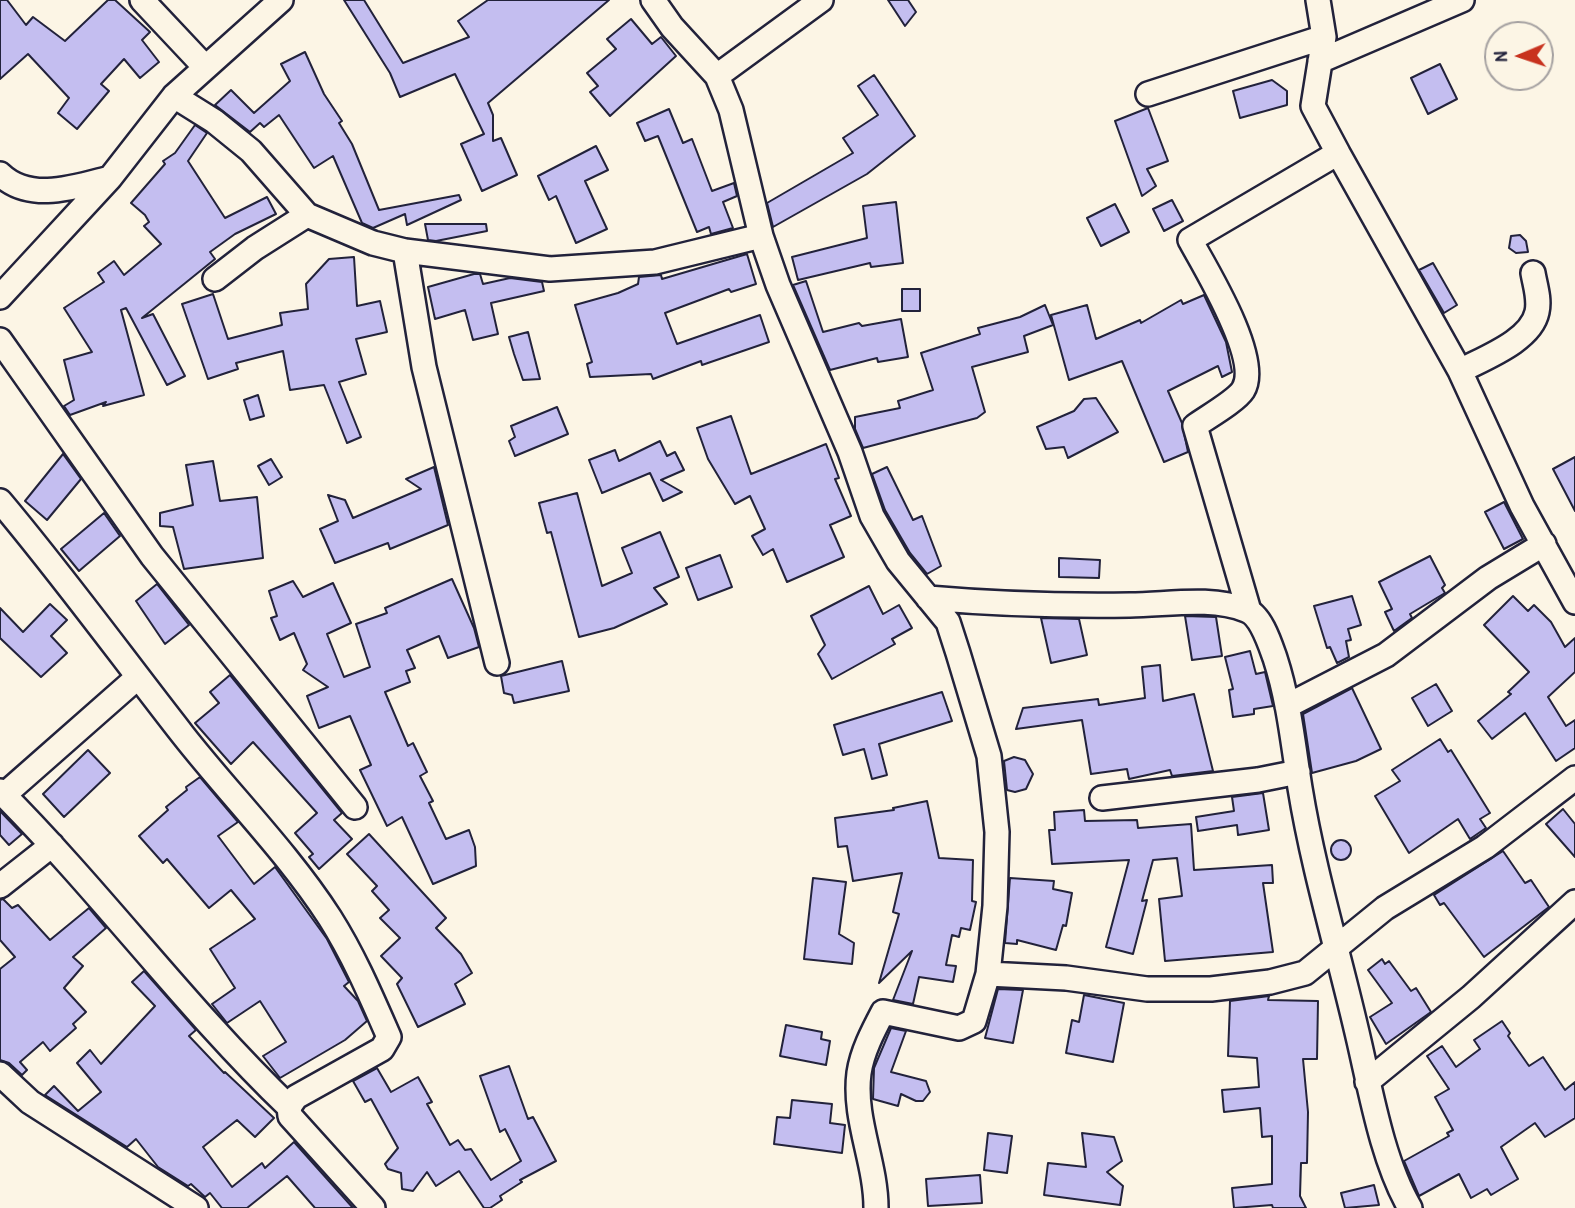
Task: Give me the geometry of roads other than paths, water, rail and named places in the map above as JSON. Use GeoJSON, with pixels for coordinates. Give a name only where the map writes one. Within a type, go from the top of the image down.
{"type":"FeatureCollection","features":[{"type":"Feature","properties":{"kind":"street"},"geometry":{"type":"LineString","coordinates":[[142,0],[205,67]]}},
{"type":"Feature","properties":{"kind":"street"},"geometry":{"type":"LineString","coordinates":[[0,297],[110,178],[174,96],[281,0]]}},
{"type":"Feature","properties":{"kind":"street"},"geometry":{"type":"LineString","coordinates":[[653,0],[672,27],[717,76],[731,110],[761,236],[791,317],[850,452],[872,516],[898,561],[948,622],[989,756],[996,832],[995,906],[988,974],[974,1021],[959,1028],[883,1012],[868,1041],[859,1073],[859,1112],[876,1184],[876,1208]]}},
{"type":"Feature","properties":{"kind":"street"},"geometry":{"type":"LineString","coordinates":[[717,76],[821,0]]}},
{"type":"Feature","properties":{"kind":"street"},"geometry":{"type":"LineString","coordinates":[[1318,0],[1324,37],[1313,106],[1460,371],[1516,494],[1544,544],[1566,563],[1575,602]]}},
{"type":"Feature","properties":{"kind":"street"},"geometry":{"type":"LineString","coordinates":[[1320,61],[1462,0]]}},
{"type":"Feature","properties":{"kind":"street"},"geometry":{"type":"LineString","coordinates":[[1148,94],[1324,37]]}},
{"type":"Feature","properties":{"kind":"street"},"geometry":{"type":"LineString","coordinates":[[174,96],[214,121],[251,151],[307,215],[373,243],[405,251],[550,269],[654,262],[761,236]]}},
{"type":"Feature","properties":{"kind":"street"},"geometry":{"type":"LineString","coordinates":[[1338,153],[1190,240],[1223,300],[1249,366],[1243,390],[1195,426],[1249,611],[1266,634],[1287,706],[1324,900],[1367,1082],[1394,1174],[1410,1208]]}},
{"type":"Feature","properties":{"kind":"street"},"geometry":{"type":"LineString","coordinates":[[0,174],[9,183],[32,190],[60,191],[110,178]]}},
{"type":"Feature","properties":{"kind":"street"},"geometry":{"type":"LineString","coordinates":[[215,279],[255,248],[307,215]]}},
{"type":"Feature","properties":{"kind":"street"},"geometry":{"type":"LineString","coordinates":[[405,251],[424,367],[497,663]]}},
{"type":"Feature","properties":{"kind":"street"},"geometry":{"type":"LineString","coordinates":[[1460,371],[1503,348],[1526,331],[1537,314],[1538,297],[1533,273]]}},
{"type":"Feature","properties":{"kind":"street"},"geometry":{"type":"LineString","coordinates":[[0,340],[152,556],[355,807]]}},
{"type":"Feature","properties":{"kind":"street"},"geometry":{"type":"LineString","coordinates":[[0,501],[58,569],[138,677],[329,916],[359,967],[389,1037],[383,1049],[296,1097],[289,1107],[289,1116],[373,1208]]}},
{"type":"Feature","properties":{"kind":"street"},"geometry":{"type":"LineString","coordinates":[[1287,706],[1387,655],[1488,578],[1544,544]]}},
{"type":"Feature","properties":{"kind":"street"},"geometry":{"type":"LineString","coordinates":[[928,598],[1007,605],[1229,605],[1249,611]]}},
{"type":"Feature","properties":{"kind":"street"},"geometry":{"type":"LineString","coordinates":[[138,677],[2,793],[52,845],[214,1030],[289,1107]]}},
{"type":"Feature","properties":{"kind":"street"},"geometry":{"type":"LineString","coordinates":[[1102,798],[1258,780],[1298,772]]}},
{"type":"Feature","properties":{"kind":"street"},"geometry":{"type":"LineString","coordinates":[[988,974],[1066,978],[1147,989],[1211,989],[1270,982],[1305,973],[1385,908],[1485,847],[1575,778]]}},
{"type":"Feature","properties":{"kind":"street"},"geometry":{"type":"LineString","coordinates":[[0,886],[52,845]]}},
{"type":"Feature","properties":{"kind":"street"},"geometry":{"type":"LineString","coordinates":[[1367,1082],[1471,997],[1575,902]]}},
{"type":"Feature","properties":{"kind":"street"},"geometry":{"type":"LineString","coordinates":[[0,1074],[30,1102],[196,1208]]}}]}
